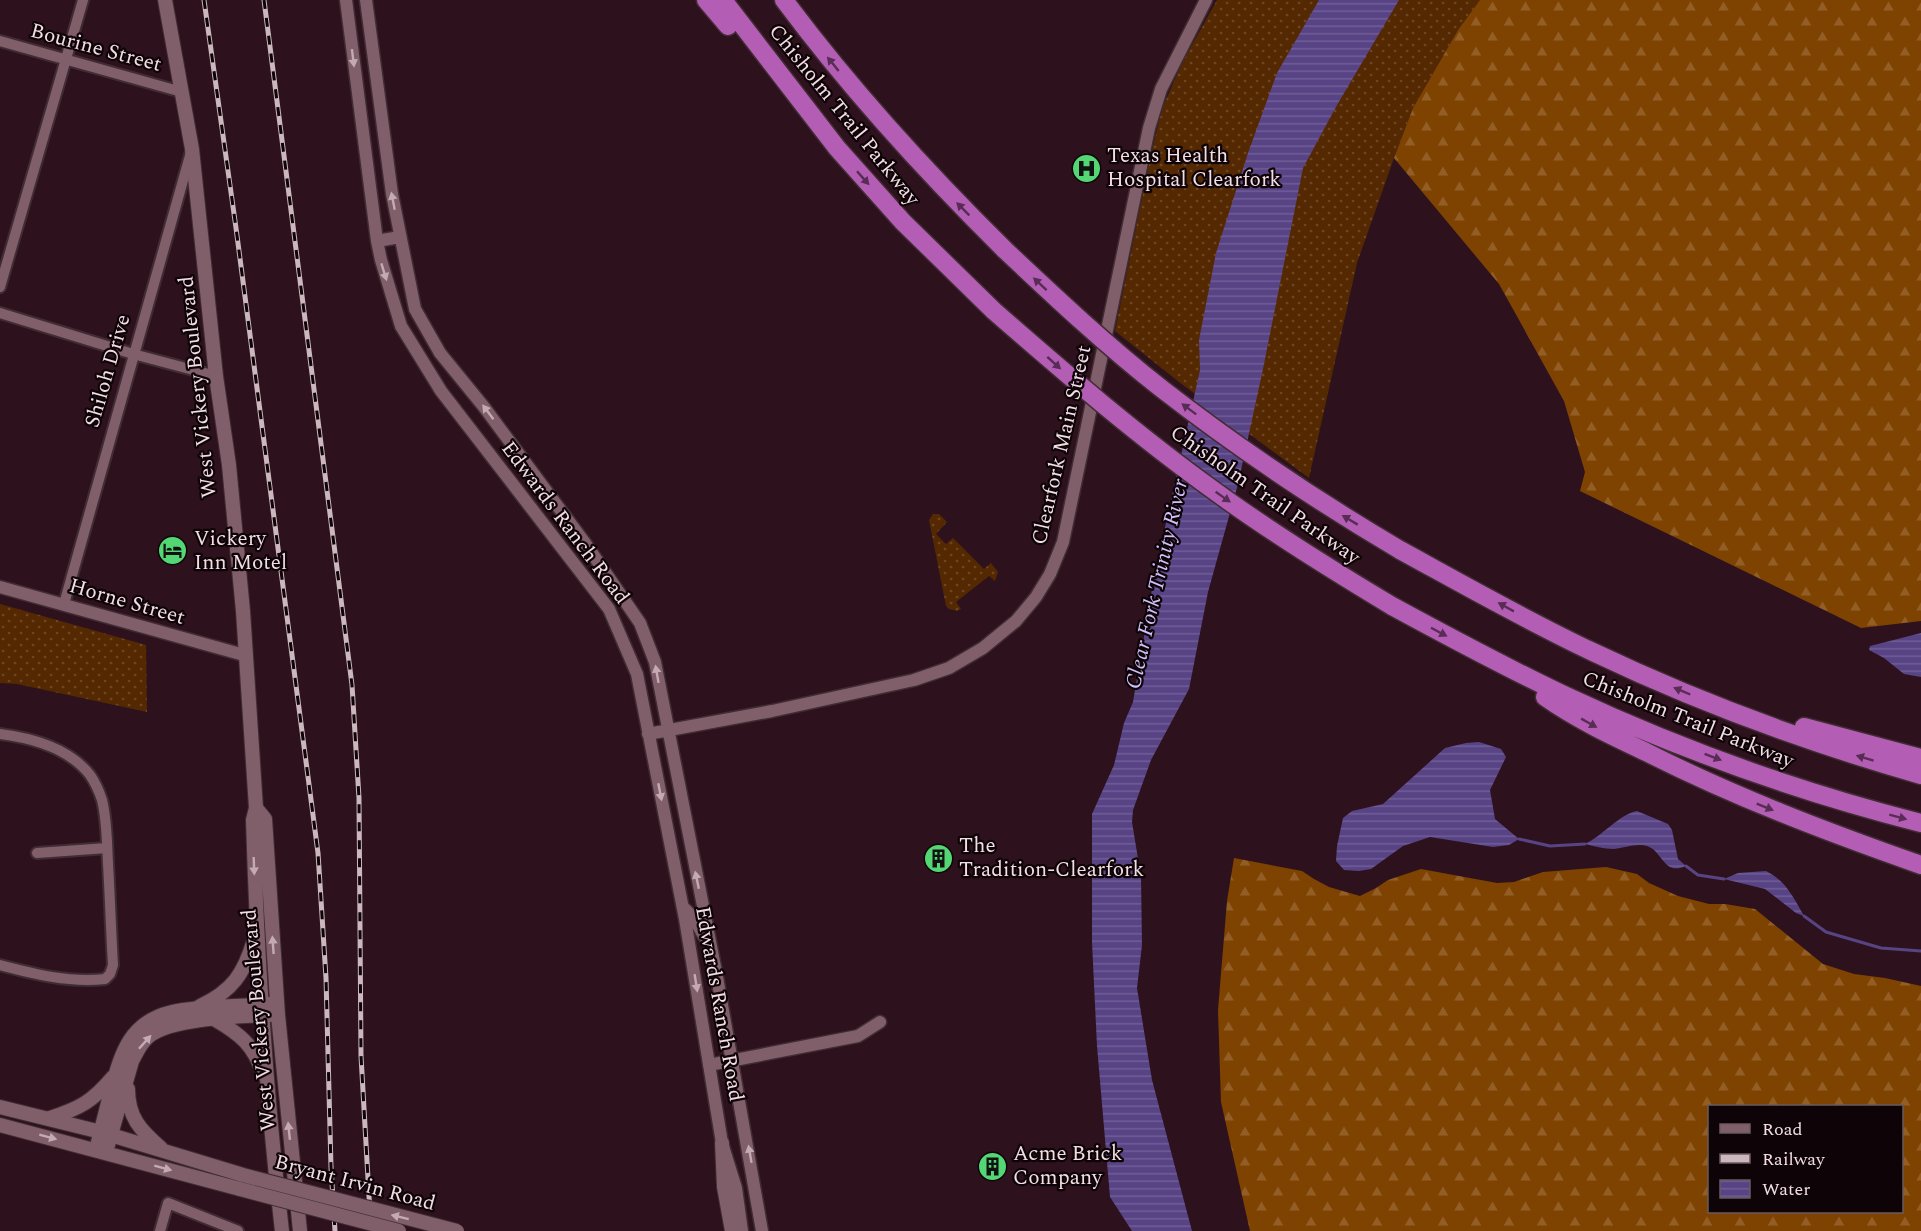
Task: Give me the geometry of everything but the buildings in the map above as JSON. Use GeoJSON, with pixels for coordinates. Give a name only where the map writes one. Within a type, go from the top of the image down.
{"type":"FeatureCollection","features":[{"type":"Feature","properties":{"kind":"highway"},"geometry":{"type":"LineString","coordinates":[[706,0],[837,148]]}},
{"type":"Feature","properties":{"kind":"highway","name":"Chisholm Trail Parkway"},"geometry":{"type":"LineString","coordinates":[[723,0],[837,148],[903,222],[994,311],[1119,418],[1216,492],[1306,554],[1392,606],[1487,657],[1585,705],[1698,752],[1784,783],[1921,823]]}},
{"type":"Feature","properties":{"kind":"highway","name":"Chisholm Trail Parkway"},"geometry":{"type":"LineString","coordinates":[[784,0],[879,119],[923,168],[1005,250],[1096,333],[1161,388],[1298,487],[1400,550],[1534,623],[1593,652],[1712,704],[1844,752],[1921,775]]}},
{"type":"Feature","properties":{"kind":"highway"},"geometry":{"type":"LineString","coordinates":[[790,0],[813,39]]}},
{"type":"Feature","properties":{"kind":"highway"},"geometry":{"type":"LineString","coordinates":[[1487,657],[1552,702],[1679,769],[1751,802],[1821,830],[1921,865]]}},
{"type":"Feature","properties":{"kind":"highway"},"geometry":{"type":"LineString","coordinates":[[1712,704],[1921,758]]}},
{"type":"Feature","properties":{"kind":"main road","name":"West Vickery Boulevard"},"geometry":{"type":"LineString","coordinates":[[165,0],[192,149],[216,376],[229,465],[243,611],[244,655],[256,807],[252,820],[256,931],[282,1231]]}},
{"type":"Feature","properties":{"kind":"main road","name":"West Vickery Boulevard"},"geometry":{"type":"LineString","coordinates":[[256,807],[265,819],[278,1009],[300,1231]]}},
{"type":"Feature","properties":{"kind":"main road"},"geometry":{"type":"LineString","coordinates":[[193,1009],[224,993],[237,979],[247,963],[256,931]]}},
{"type":"Feature","properties":{"kind":"main road"},"geometry":{"type":"LineString","coordinates":[[165,1151],[140,1128],[132,1115],[122,1076],[121,1056],[129,1040],[146,1022],[171,1012],[193,1009],[278,1009]]}},
{"type":"Feature","properties":{"kind":"main road"},"geometry":{"type":"LineString","coordinates":[[101,1151],[122,1076],[139,1047],[154,1033],[174,1024],[262,1010]]}},
{"type":"Feature","properties":{"kind":"main road"},"geometry":{"type":"LineString","coordinates":[[214,1019],[239,1035],[252,1047],[265,1080],[272,1125]]}},
{"type":"Feature","properties":{"kind":"main road"},"geometry":{"type":"LineString","coordinates":[[50,1118],[84,1105],[122,1076]]}},
{"type":"Feature","properties":{"kind":"main road","name":"Bryant Irvin Road"},"geometry":{"type":"LineString","coordinates":[[0,1107],[50,1118],[243,1175],[457,1231]]}},
{"type":"Feature","properties":{"kind":"main road","name":"Bryant Irvin Road"},"geometry":{"type":"LineString","coordinates":[[0,1125],[399,1231]]}},
{"type":"Feature","properties":{"kind":"main road"},"geometry":{"type":"LineString","coordinates":[[722,1143],[724,1187],[732,1231]]}},
{"type":"Feature","properties":{"kind":"street"},"geometry":{"type":"LineString","coordinates":[[0,287],[83,0]]}},
{"type":"Feature","properties":{"kind":"street","name":"Edwards Ranch Road"},"geometry":{"type":"LineString","coordinates":[[346,0],[377,241],[401,326],[441,391],[609,609],[637,674],[683,907],[722,1143],[736,1188],[742,1231]]}},
{"type":"Feature","properties":{"kind":"street","name":"Edwards Ranch Road"},"geometry":{"type":"LineString","coordinates":[[366,0],[392,194],[415,309],[440,353],[484,407],[640,623],[655,662],[733,1061],[762,1231]]}},
{"type":"Feature","properties":{"kind":"street","name":"Clearfork Main Street"},"geometry":{"type":"LineString","coordinates":[[648,734],[772,711],[914,680],[949,668],[983,648],[1016,621],[1036,597],[1050,574],[1063,542],[1149,128],[1161,89],[1206,0]]}},
{"type":"Feature","properties":{"kind":"street","name":"Bourine Street"},"geometry":{"type":"LineString","coordinates":[[0,41],[182,92]]}},
{"type":"Feature","properties":{"kind":"street","name":"Shiloh Drive"},"geometry":{"type":"LineString","coordinates":[[64,604],[192,149]]}},
{"type":"Feature","properties":{"kind":"street"},"geometry":{"type":"LineString","coordinates":[[377,241],[400,237]]}},
{"type":"Feature","properties":{"kind":"street"},"geometry":{"type":"LineString","coordinates":[[0,313],[133,354],[216,376]]}},
{"type":"Feature","properties":{"kind":"street"},"geometry":{"type":"LineString","coordinates":[[581,574],[597,561]]}},
{"type":"Feature","properties":{"kind":"street","name":"Horne Street"},"geometry":{"type":"LineString","coordinates":[[0,587],[244,655]]}},
{"type":"Feature","properties":{"kind":"street"},"geometry":{"type":"LineString","coordinates":[[0,734],[25,737],[52,747],[73,760],[89,774],[97,786],[102,801],[107,848],[113,965],[105,980],[84,981],[0,965]]}},
{"type":"Feature","properties":{"kind":"street"},"geometry":{"type":"LineString","coordinates":[[37,853],[107,848]]}},
{"type":"Feature","properties":{"kind":"street"},"geometry":{"type":"LineString","coordinates":[[683,907],[697,923],[714,960]]}},
{"type":"Feature","properties":{"kind":"street"},"geometry":{"type":"LineString","coordinates":[[709,1065],[858,1036],[880,1022]]}},
{"type":"Feature","properties":{"kind":"street"},"geometry":{"type":"LineString","coordinates":[[160,1231],[168,1203],[238,1231]]}},
{"type":"Feature","properties":{"kind":"shaded area"},"geometry":{"type":"Polygon","coordinates":[[[1217,0],[1480,0],[1458,30],[1413,108],[1394,158],[1357,263],[1309,478],[1179,382],[1115,331],[1162,109],[1182,63],[1217,0]]]}},
{"type":"Feature","properties":{"kind":"shaded area"},"geometry":{"type":"Polygon","coordinates":[[[933,514],[939,514],[947,522],[936,534],[946,544],[953,538],[984,569],[991,563],[998,572],[995,581],[989,576],[956,602],[961,609],[957,611],[946,606],[929,520],[933,514]]]}},
{"type":"Feature","properties":{"kind":"shaded area"},"geometry":{"type":"Polygon","coordinates":[[[0,604],[146,645],[147,712],[17,684],[0,683],[0,604]]]}},
{"type":"Feature","properties":{"kind":"green space"},"geometry":{"type":"Polygon","coordinates":[[[1480,0],[1921,0],[1921,621],[1861,628],[1580,491],[1585,472],[1564,401],[1499,284],[1394,158],[1413,108],[1458,30],[1480,0]]]}},
{"type":"Feature","properties":{"kind":"green space"},"geometry":{"type":"Polygon","coordinates":[[[1234,858],[1302,871],[1329,887],[1360,896],[1388,880],[1421,869],[1497,883],[1514,882],[1543,872],[1606,867],[1637,874],[1649,883],[1678,896],[1709,904],[1755,909],[1823,964],[1854,974],[1921,986],[1921,1231],[1250,1231],[1221,1102],[1218,1010],[1227,901],[1234,858]]]}},
{"type":"Feature","properties":{"kind":"water","name":"Clear Fork Trinity River"},"geometry":{"type":"Polygon","coordinates":[[[1319,0],[1399,0],[1303,168],[1238,484],[1208,592],[1189,689],[1151,760],[1133,810],[1132,822],[1141,877],[1142,945],[1137,988],[1152,1080],[1192,1231],[1132,1231],[1110,1197],[1097,1046],[1092,942],[1092,814],[1114,765],[1124,723],[1133,702],[1154,577],[1200,370],[1199,340],[1216,253],[1277,73],[1319,0]]]}},
{"type":"Feature","properties":{"kind":"water"},"geometry":{"type":"Polygon","coordinates":[[[1921,633],[1921,677],[1904,674],[1884,658],[1869,650],[1870,646],[1921,633]]]}},
{"type":"Feature","properties":{"kind":"water"},"geometry":{"type":"Polygon","coordinates":[[[1479,742],[1501,749],[1506,757],[1490,790],[1495,819],[1519,839],[1509,845],[1493,847],[1430,837],[1403,846],[1371,869],[1359,871],[1344,870],[1336,861],[1343,818],[1352,811],[1383,804],[1445,748],[1479,742]]]}},
{"type":"Feature","properties":{"kind":"water"},"geometry":{"type":"Polygon","coordinates":[[[1637,811],[1668,824],[1672,830],[1678,859],[1686,866],[1672,868],[1652,849],[1643,845],[1614,849],[1585,844],[1624,816],[1637,811]]]}},
{"type":"Feature","properties":{"kind":"water"},"geometry":{"type":"Polygon","coordinates":[[[1766,871],[1784,885],[1804,916],[1796,913],[1765,889],[1724,879],[1738,873],[1766,871]]]}},
{"type":"Feature","properties":{"kind":"waterway"},"geometry":{"type":"LineString","coordinates":[[1519,839],[1550,846],[1585,844]]}},
{"type":"Feature","properties":{"kind":"waterway"},"geometry":{"type":"LineString","coordinates":[[1686,866],[1698,875],[1724,879]]}},
{"type":"Feature","properties":{"kind":"waterway"},"geometry":{"type":"LineString","coordinates":[[1804,916],[1826,932],[1881,948],[1921,951]]}},
{"type":"Feature","properties":{"kind":"railway"},"geometry":{"type":"LineString","coordinates":[[204,0],[318,853],[326,978],[335,1231]]}},
{"type":"Feature","properties":{"kind":"railway"},"geometry":{"type":"LineString","coordinates":[[264,0],[352,685],[359,798],[361,1056],[371,1231]]}},
{"type":"Feature","properties":{"kind":"place","name":"Texas Health Hospital Clearfork"},"geometry":{"type":"Point","coordinates":[1086,168]}},
{"type":"Feature","properties":{"kind":"place","name":"Vickery Inn Motel"},"geometry":{"type":"Point","coordinates":[173,551]}},
{"type":"Feature","properties":{"kind":"place","name":"The Tradition-Clearfork"},"geometry":{"type":"Point","coordinates":[938,858]}},
{"type":"Feature","properties":{"kind":"place","name":"Acme Brick Company"},"geometry":{"type":"Point","coordinates":[992,1166]}}]}
